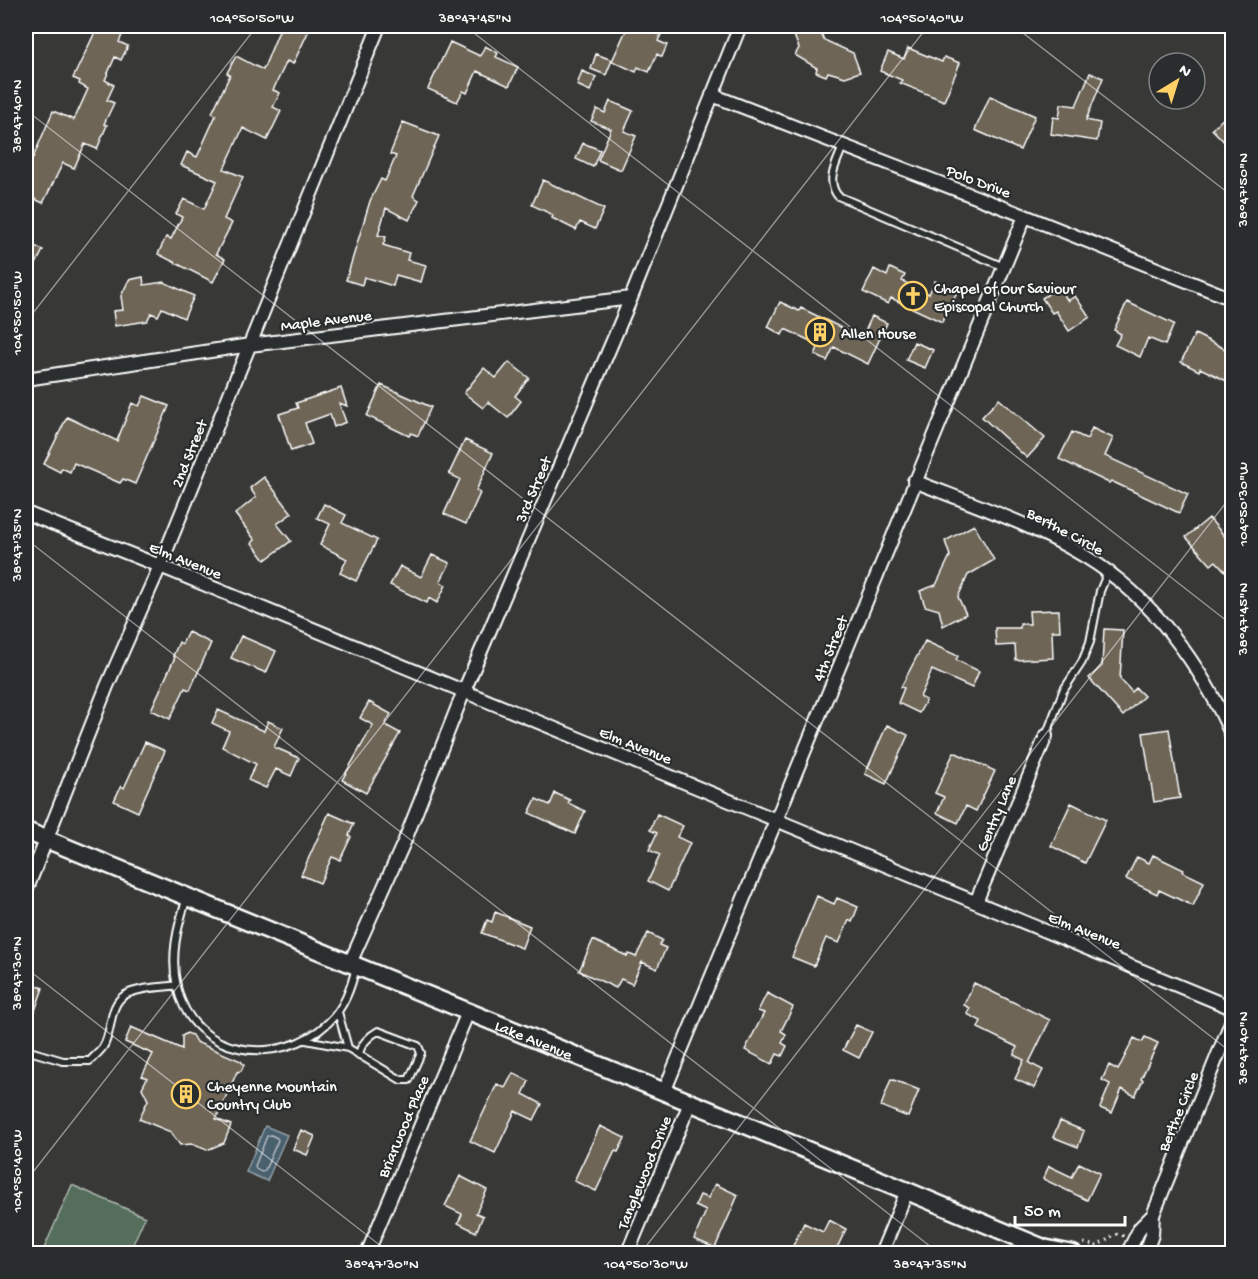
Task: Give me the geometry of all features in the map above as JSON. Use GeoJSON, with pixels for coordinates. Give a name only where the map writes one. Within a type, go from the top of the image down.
{"type":"FeatureCollection","features":[{"type":"Feature","properties":{"kind":"main road","name":"Lake Avenue"},"geometry":{"type":"LineString","coordinates":[[26,831],[907,1191],[1047,1251],[1074,1247]]}},
{"type":"Feature","properties":{"kind":"street","name":"2nd Street"},"geometry":{"type":"LineString","coordinates":[[26,891],[107,686],[160,566],[379,26]]}},
{"type":"Feature","properties":{"kind":"street","name":"3rd Street"},"geometry":{"type":"LineString","coordinates":[[353,964],[464,692],[631,298],[740,26]]}},
{"type":"Feature","properties":{"kind":"street","name":"Polo Drive"},"geometry":{"type":"LineString","coordinates":[[712,95],[1233,299]]}},
{"type":"Feature","properties":{"kind":"street","name":"4th Street"},"geometry":{"type":"LineString","coordinates":[[664,1092],[1025,216]]}},
{"type":"Feature","properties":{"kind":"street","name":"Maple Avenue"},"geometry":{"type":"LineString","coordinates":[[26,379],[250,345],[631,298]]}},
{"type":"Feature","properties":{"kind":"street","name":"Berthe Circle"},"geometry":{"type":"LineString","coordinates":[[914,481],[1060,542],[1108,572],[1138,598],[1182,647],[1203,678],[1233,736]]}},
{"type":"Feature","properties":{"kind":"street","name":"Elm Avenue"},"geometry":{"type":"LineString","coordinates":[[26,513],[160,566],[1233,1008]]}},
{"type":"Feature","properties":{"kind":"street","name":"Gentry Lane"},"geometry":{"type":"LineString","coordinates":[[976,902],[1046,736]]}},
{"type":"Feature","properties":{"kind":"street","name":"Briarwood Place"},"geometry":{"type":"LineString","coordinates":[[368,1254],[468,1012]]}},
{"type":"Feature","properties":{"kind":"street","name":"Berthe Circle"},"geometry":{"type":"LineString","coordinates":[[1145,1254],[1152,1235],[1153,1215],[1233,1020]]}},
{"type":"Feature","properties":{"kind":"street","name":"Tanglewood Drive"},"geometry":{"type":"LineString","coordinates":[[627,1254],[690,1103]]}},
{"type":"Feature","properties":{"kind":"street"},"geometry":{"type":"LineString","coordinates":[[881,1254],[907,1191]]}},
{"type":"Feature","properties":{"kind":"street","name":"Berthe Circle"},"geometry":{"type":"LineString","coordinates":[[1127,1254],[1140,1228],[1153,1215]]}},
{"type":"Feature","properties":{"kind":"lane"},"geometry":{"type":"LineString","coordinates":[[843,146],[830,182],[838,196],[1004,267]]}},
{"type":"Feature","properties":{"kind":"lane"},"geometry":{"type":"LineString","coordinates":[[1046,736],[1063,691],[1082,662],[1090,642],[1100,591],[1108,572]]}},
{"type":"Feature","properties":{"kind":"lane"},"geometry":{"type":"LineString","coordinates":[[187,897],[180,919],[174,954],[177,985],[184,1006],[191,1017],[201,1028],[223,1043],[246,1051],[259,1052],[286,1047],[305,1040],[329,1022],[338,1012],[351,988],[353,964]]}},
{"type":"Feature","properties":{"kind":"lane"},"geometry":{"type":"LineString","coordinates":[[26,1050],[63,1061],[90,1060],[103,1048],[111,1031],[117,1003],[125,995],[177,985]]}},
{"type":"Feature","properties":{"kind":"lane"},"geometry":{"type":"LineString","coordinates":[[338,1012],[348,1048]]}},
{"type":"Feature","properties":{"kind":"lane"},"geometry":{"type":"LineString","coordinates":[[305,1040],[348,1048],[359,1055],[401,1080],[409,1080],[421,1053],[418,1046],[378,1031],[370,1035],[359,1055]]}},
{"type":"Feature","properties":{"kind":"path"},"geometry":{"type":"LineString","coordinates":[[1074,1247],[1097,1246],[1116,1234],[1129,1237]]}},
{"type":"Feature","properties":{"kind":"green space"},"geometry":{"type":"Polygon","coordinates":[[[72,1185],[145,1217],[129,1253],[42,1253],[72,1185]]]}},
{"type":"Feature","properties":{"kind":"water"},"geometry":{"type":"Polygon","coordinates":[[[265,1126],[287,1135],[267,1181],[246,1172],[265,1126]]]}},
{"type":"Feature","properties":{"kind":"building"},"geometry":{"type":"Polygon","coordinates":[[[98,26],[126,26],[119,42],[128,46],[121,60],[115,57],[105,80],[114,85],[107,100],[114,103],[104,124],[107,125],[97,149],[85,144],[74,168],[63,163],[43,203],[26,195],[26,165],[29,167],[53,111],[74,120],[88,89],[73,78],[98,26]]]}},
{"type":"Feature","properties":{"kind":"building"},"geometry":{"type":"Polygon","coordinates":[[[281,26],[311,26],[293,64],[287,61],[273,90],[280,93],[273,107],[281,111],[267,140],[243,128],[224,169],[243,177],[224,219],[232,223],[216,254],[225,259],[213,282],[158,254],[166,237],[171,239],[182,217],[176,214],[184,199],[204,209],[217,181],[181,165],[187,152],[197,157],[216,115],[212,113],[230,75],[227,73],[236,56],[263,70],[281,26]]]}},
{"type":"Feature","properties":{"kind":"building"},"geometry":{"type":"Polygon","coordinates":[[[628,26],[660,26],[658,30],[662,32],[658,41],[667,45],[662,57],[657,54],[649,72],[638,67],[636,72],[612,61],[628,26]]]}},
{"type":"Feature","properties":{"kind":"building"},"geometry":{"type":"Polygon","coordinates":[[[818,26],[824,40],[853,53],[860,72],[845,77],[828,72],[826,76],[816,72],[817,68],[795,55],[799,48],[793,33],[796,27],[818,26]]]}},
{"type":"Feature","properties":{"kind":"building"},"geometry":{"type":"Polygon","coordinates":[[[450,42],[480,56],[485,46],[498,53],[496,57],[518,67],[509,86],[477,71],[467,93],[463,91],[457,102],[428,89],[450,42]]]}},
{"type":"Feature","properties":{"kind":"building"},"geometry":{"type":"Polygon","coordinates":[[[908,48],[942,62],[944,57],[960,63],[944,101],[900,83],[902,80],[880,71],[888,52],[904,59],[908,48]]]}},
{"type":"Feature","properties":{"kind":"building"},"geometry":{"type":"Polygon","coordinates":[[[596,54],[612,60],[606,75],[591,69],[596,54]]]}},
{"type":"Feature","properties":{"kind":"building"},"geometry":{"type":"Polygon","coordinates":[[[582,71],[596,77],[590,91],[577,85],[582,71]]]}},
{"type":"Feature","properties":{"kind":"building"},"geometry":{"type":"Polygon","coordinates":[[[1090,73],[1103,78],[1086,120],[1100,123],[1097,141],[1051,134],[1053,117],[1059,118],[1061,104],[1076,106],[1090,73]]]}},
{"type":"Feature","properties":{"kind":"building"},"geometry":{"type":"Polygon","coordinates":[[[990,96],[1035,116],[1020,150],[975,130],[990,96]]]}},
{"type":"Feature","properties":{"kind":"building"},"geometry":{"type":"Polygon","coordinates":[[[610,101],[633,111],[624,131],[636,136],[621,170],[598,160],[611,129],[591,121],[597,109],[605,113],[610,101]]]}},
{"type":"Feature","properties":{"kind":"building"},"geometry":{"type":"Polygon","coordinates":[[[1226,116],[1233,123],[1233,151],[1212,129],[1226,116]]]}},
{"type":"Feature","properties":{"kind":"building"},"geometry":{"type":"Polygon","coordinates":[[[403,122],[439,136],[413,196],[419,200],[409,220],[386,208],[378,235],[386,237],[383,245],[409,253],[407,260],[426,265],[421,282],[396,275],[393,286],[364,277],[362,285],[346,280],[370,201],[381,179],[385,181],[396,156],[390,154],[403,122]]]}},
{"type":"Feature","properties":{"kind":"building"},"geometry":{"type":"Polygon","coordinates":[[[583,143],[600,150],[593,167],[576,159],[583,143]]]}},
{"type":"Feature","properties":{"kind":"building"},"geometry":{"type":"Polygon","coordinates":[[[543,180],[604,209],[595,229],[580,222],[576,230],[532,205],[543,180]]]}},
{"type":"Feature","properties":{"kind":"building"},"geometry":{"type":"Polygon","coordinates":[[[26,242],[43,250],[36,264],[26,259],[26,242]]]}},
{"type":"Feature","properties":{"kind":"building","name":"Chapel of Our Saviour Episcopal Church"},"geometry":{"type":"Polygon","coordinates":[[[890,268],[905,275],[902,281],[929,294],[935,281],[957,292],[942,322],[891,298],[888,304],[863,292],[874,269],[887,276],[890,268]]]}},
{"type":"Feature","properties":{"kind":"building"},"geometry":{"type":"Polygon","coordinates":[[[143,277],[144,285],[164,282],[194,296],[184,318],[162,308],[158,316],[151,313],[147,321],[115,326],[113,311],[123,310],[121,296],[129,280],[143,277]]]}},
{"type":"Feature","properties":{"kind":"building"},"geometry":{"type":"Polygon","coordinates":[[[1059,287],[1068,301],[1075,296],[1090,317],[1069,331],[1056,311],[1052,313],[1042,298],[1059,287]]]}},
{"type":"Feature","properties":{"kind":"building","name":"Allen House"},"geometry":{"type":"Polygon","coordinates":[[[780,302],[799,311],[801,308],[862,338],[872,316],[887,323],[868,364],[834,347],[827,361],[815,355],[819,345],[785,329],[782,335],[768,327],[780,302]]]}},
{"type":"Feature","properties":{"kind":"building"},"geometry":{"type":"Polygon","coordinates":[[[1127,302],[1174,324],[1165,345],[1148,338],[1140,357],[1115,345],[1121,334],[1114,330],[1127,302]]]}},
{"type":"Feature","properties":{"kind":"building"},"geometry":{"type":"Polygon","coordinates":[[[1195,334],[1233,353],[1233,384],[1200,368],[1199,371],[1181,362],[1195,334]]]}},
{"type":"Feature","properties":{"kind":"building"},"geometry":{"type":"Polygon","coordinates":[[[914,342],[933,350],[925,368],[906,360],[914,342]]]}},
{"type":"Feature","properties":{"kind":"building"},"geometry":{"type":"Polygon","coordinates":[[[509,362],[529,378],[515,396],[521,401],[508,418],[488,402],[483,408],[464,393],[484,368],[496,378],[509,362]]]}},
{"type":"Feature","properties":{"kind":"building"},"geometry":{"type":"Polygon","coordinates":[[[381,385],[431,407],[418,436],[411,433],[409,436],[367,416],[381,385]]]}},
{"type":"Feature","properties":{"kind":"building"},"geometry":{"type":"Polygon","coordinates":[[[341,388],[347,406],[339,403],[346,422],[334,427],[330,414],[305,423],[312,444],[291,451],[279,414],[298,408],[296,403],[341,388]]]}},
{"type":"Feature","properties":{"kind":"building"},"geometry":{"type":"Polygon","coordinates":[[[144,396],[169,406],[135,484],[123,479],[120,483],[74,463],[70,472],[62,468],[60,472],[44,464],[67,417],[117,441],[132,403],[139,406],[144,396]]]}},
{"type":"Feature","properties":{"kind":"building"},"geometry":{"type":"Polygon","coordinates":[[[999,399],[1045,438],[1027,458],[982,417],[999,399]]]}},
{"type":"Feature","properties":{"kind":"building"},"geometry":{"type":"Polygon","coordinates":[[[1092,428],[1113,438],[1105,456],[1188,494],[1179,513],[1059,459],[1072,432],[1087,439],[1092,428]]]}},
{"type":"Feature","properties":{"kind":"building"},"geometry":{"type":"Polygon","coordinates":[[[465,440],[493,453],[476,491],[480,493],[466,524],[444,514],[460,479],[449,474],[465,440]]]}},
{"type":"Feature","properties":{"kind":"building"},"geometry":{"type":"Polygon","coordinates":[[[264,477],[292,513],[277,524],[291,541],[265,560],[252,543],[255,540],[235,514],[256,497],[250,488],[264,477]]]}},
{"type":"Feature","properties":{"kind":"building"},"geometry":{"type":"Polygon","coordinates":[[[324,504],[346,515],[342,523],[377,540],[356,581],[340,573],[347,559],[320,545],[330,524],[317,518],[324,504]]]}},
{"type":"Feature","properties":{"kind":"building"},"geometry":{"type":"Polygon","coordinates":[[[1209,518],[1233,546],[1233,567],[1226,572],[1216,561],[1211,565],[1186,537],[1209,518]]]}},
{"type":"Feature","properties":{"kind":"building"},"geometry":{"type":"Polygon","coordinates":[[[974,525],[994,560],[968,575],[958,597],[966,614],[943,626],[939,610],[925,606],[920,591],[936,585],[950,556],[945,541],[974,525]]]}},
{"type":"Feature","properties":{"kind":"building"},"geometry":{"type":"Polygon","coordinates":[[[432,555],[450,563],[440,582],[446,585],[437,603],[429,598],[427,603],[390,585],[400,566],[421,577],[432,555]]]}},
{"type":"Feature","properties":{"kind":"building"},"geometry":{"type":"Polygon","coordinates":[[[1059,610],[1060,631],[1052,631],[1053,658],[1016,660],[1015,645],[996,646],[995,628],[1020,628],[1020,624],[1030,624],[1029,611],[1059,610]]]}},
{"type":"Feature","properties":{"kind":"building"},"geometry":{"type":"Polygon","coordinates":[[[1104,629],[1123,630],[1120,679],[1132,692],[1136,688],[1144,696],[1123,716],[1089,678],[1102,666],[1104,629]]]}},
{"type":"Feature","properties":{"kind":"building"},"geometry":{"type":"Polygon","coordinates":[[[188,632],[211,643],[190,690],[185,688],[170,719],[151,710],[175,657],[173,656],[179,642],[182,644],[188,632]]]}},
{"type":"Feature","properties":{"kind":"building"},"geometry":{"type":"Polygon","coordinates":[[[241,636],[276,651],[266,673],[231,658],[241,636]]]}},
{"type":"Feature","properties":{"kind":"building"},"geometry":{"type":"Polygon","coordinates":[[[925,641],[958,656],[956,660],[979,671],[972,688],[932,670],[920,697],[926,700],[919,713],[898,703],[904,688],[901,687],[925,641]]]}},
{"type":"Feature","properties":{"kind":"building"},"geometry":{"type":"Polygon","coordinates":[[[369,702],[391,714],[385,725],[400,733],[366,793],[342,780],[373,725],[360,718],[369,702]]]}},
{"type":"Feature","properties":{"kind":"building"},"geometry":{"type":"Polygon","coordinates":[[[218,710],[264,731],[268,721],[283,728],[274,747],[299,758],[291,776],[276,769],[266,788],[248,780],[256,764],[222,747],[229,731],[212,723],[218,710]]]}},
{"type":"Feature","properties":{"kind":"building"},"geometry":{"type":"Polygon","coordinates":[[[887,725],[908,735],[886,784],[865,774],[887,725]]]}},
{"type":"Feature","properties":{"kind":"building"},"geometry":{"type":"Polygon","coordinates":[[[1169,729],[1180,798],[1154,802],[1143,733],[1169,729]]]}},
{"type":"Feature","properties":{"kind":"building"},"geometry":{"type":"Polygon","coordinates":[[[145,742],[165,751],[138,812],[114,801],[121,786],[124,788],[145,742]]]}},
{"type":"Feature","properties":{"kind":"building"},"geometry":{"type":"Polygon","coordinates":[[[954,752],[995,771],[976,811],[966,806],[958,823],[937,813],[944,797],[935,793],[954,752]]]}},
{"type":"Feature","properties":{"kind":"building"},"geometry":{"type":"Polygon","coordinates":[[[555,793],[570,800],[568,803],[585,811],[575,834],[529,813],[536,799],[550,805],[555,793]]]}},
{"type":"Feature","properties":{"kind":"building"},"geometry":{"type":"Polygon","coordinates":[[[1071,803],[1106,820],[1085,863],[1051,846],[1071,803]]]}},
{"type":"Feature","properties":{"kind":"building"},"geometry":{"type":"Polygon","coordinates":[[[329,813],[354,824],[349,835],[351,837],[340,860],[332,857],[320,883],[301,875],[329,813]]]}},
{"type":"Feature","properties":{"kind":"building"},"geometry":{"type":"Polygon","coordinates":[[[657,814],[683,826],[677,837],[690,843],[668,891],[648,881],[660,855],[649,850],[657,833],[650,830],[657,814]]]}},
{"type":"Feature","properties":{"kind":"building"},"geometry":{"type":"Polygon","coordinates":[[[1153,855],[1204,882],[1193,906],[1159,890],[1157,894],[1126,879],[1137,857],[1149,863],[1153,855]]]}},
{"type":"Feature","properties":{"kind":"building"},"geometry":{"type":"Polygon","coordinates":[[[817,896],[834,904],[837,898],[858,907],[852,922],[849,920],[839,943],[826,938],[814,966],[792,957],[817,896]]]}},
{"type":"Feature","properties":{"kind":"building"},"geometry":{"type":"Polygon","coordinates":[[[495,912],[530,926],[522,948],[482,933],[487,920],[492,922],[495,912]]]}},
{"type":"Feature","properties":{"kind":"building"},"geometry":{"type":"Polygon","coordinates":[[[648,933],[662,940],[659,945],[666,948],[657,969],[642,962],[632,984],[621,979],[616,988],[579,971],[593,940],[627,956],[629,954],[636,957],[648,933]]]}},
{"type":"Feature","properties":{"kind":"building"},"geometry":{"type":"Polygon","coordinates":[[[974,983],[1050,1020],[1029,1063],[1043,1070],[1034,1088],[1015,1079],[1024,1060],[1014,1055],[1017,1047],[978,1028],[981,1021],[967,1014],[970,1008],[964,1005],[974,983]]]}},
{"type":"Feature","properties":{"kind":"building"},"geometry":{"type":"Polygon","coordinates":[[[32,984],[43,988],[26,1033],[26,1003],[32,984]]]}},
{"type":"Feature","properties":{"kind":"building"},"geometry":{"type":"Polygon","coordinates":[[[767,993],[793,1007],[781,1031],[786,1034],[782,1043],[787,1046],[782,1056],[777,1054],[772,1064],[745,1050],[764,1013],[758,1011],[767,993]]]}},
{"type":"Feature","properties":{"kind":"building"},"geometry":{"type":"Polygon","coordinates":[[[856,1025],[872,1032],[859,1058],[843,1050],[856,1025]]]}},
{"type":"Feature","properties":{"kind":"building","name":"Cheyenne Mountain Country Club"},"geometry":{"type":"Polygon","coordinates":[[[131,1027],[182,1049],[182,1036],[187,1033],[192,1035],[196,1042],[241,1061],[244,1065],[241,1071],[237,1072],[216,1119],[231,1125],[224,1143],[207,1150],[192,1144],[180,1145],[171,1132],[139,1119],[148,1100],[142,1088],[147,1078],[142,1076],[153,1054],[125,1042],[131,1027]]]}},
{"type":"Feature","properties":{"kind":"building"},"geometry":{"type":"Polygon","coordinates":[[[1145,1037],[1158,1043],[1135,1096],[1122,1089],[1112,1113],[1100,1108],[1110,1084],[1102,1080],[1109,1065],[1118,1070],[1134,1038],[1142,1042],[1145,1037]]]}},
{"type":"Feature","properties":{"kind":"building"},"geometry":{"type":"Polygon","coordinates":[[[513,1073],[529,1081],[523,1094],[542,1104],[534,1120],[515,1111],[495,1153],[470,1141],[497,1084],[505,1088],[513,1073]]]}},
{"type":"Feature","properties":{"kind":"building"},"geometry":{"type":"Polygon","coordinates":[[[891,1079],[919,1090],[908,1117],[881,1106],[891,1079]]]}},
{"type":"Feature","properties":{"kind":"building"},"geometry":{"type":"Polygon","coordinates":[[[1060,1121],[1084,1131],[1078,1147],[1053,1137],[1060,1121]]]}},
{"type":"Feature","properties":{"kind":"building"},"geometry":{"type":"Polygon","coordinates":[[[600,1126],[625,1138],[618,1152],[615,1151],[596,1191],[574,1181],[600,1126]]]}},
{"type":"Feature","properties":{"kind":"building"},"geometry":{"type":"Polygon","coordinates":[[[301,1130],[315,1136],[307,1155],[293,1149],[301,1130]]]}},
{"type":"Feature","properties":{"kind":"building"},"geometry":{"type":"Polygon","coordinates":[[[1079,1163],[1100,1173],[1087,1200],[1043,1179],[1049,1166],[1072,1177],[1079,1163]]]}},
{"type":"Feature","properties":{"kind":"building"},"geometry":{"type":"Polygon","coordinates":[[[460,1176],[487,1190],[476,1213],[483,1216],[476,1232],[458,1223],[462,1214],[445,1206],[460,1176]]]}},
{"type":"Feature","properties":{"kind":"building"},"geometry":{"type":"Polygon","coordinates":[[[715,1184],[738,1195],[715,1248],[694,1239],[706,1211],[695,1206],[700,1195],[708,1198],[715,1184]]]}},
{"type":"Feature","properties":{"kind":"building"},"geometry":{"type":"Polygon","coordinates":[[[829,1220],[846,1229],[834,1254],[789,1254],[804,1223],[823,1232],[829,1220]]]}},
{"type":"Feature","properties":{"kind":"place","name":"Chapel of Our Saviour Episcopal Church"},"geometry":{"type":"Point","coordinates":[913,296]}},
{"type":"Feature","properties":{"kind":"place","name":"Allen House"},"geometry":{"type":"Point","coordinates":[820,332]}},
{"type":"Feature","properties":{"kind":"place","name":"Cheyenne Mountain Country Club"},"geometry":{"type":"Point","coordinates":[186,1094]}}]}
